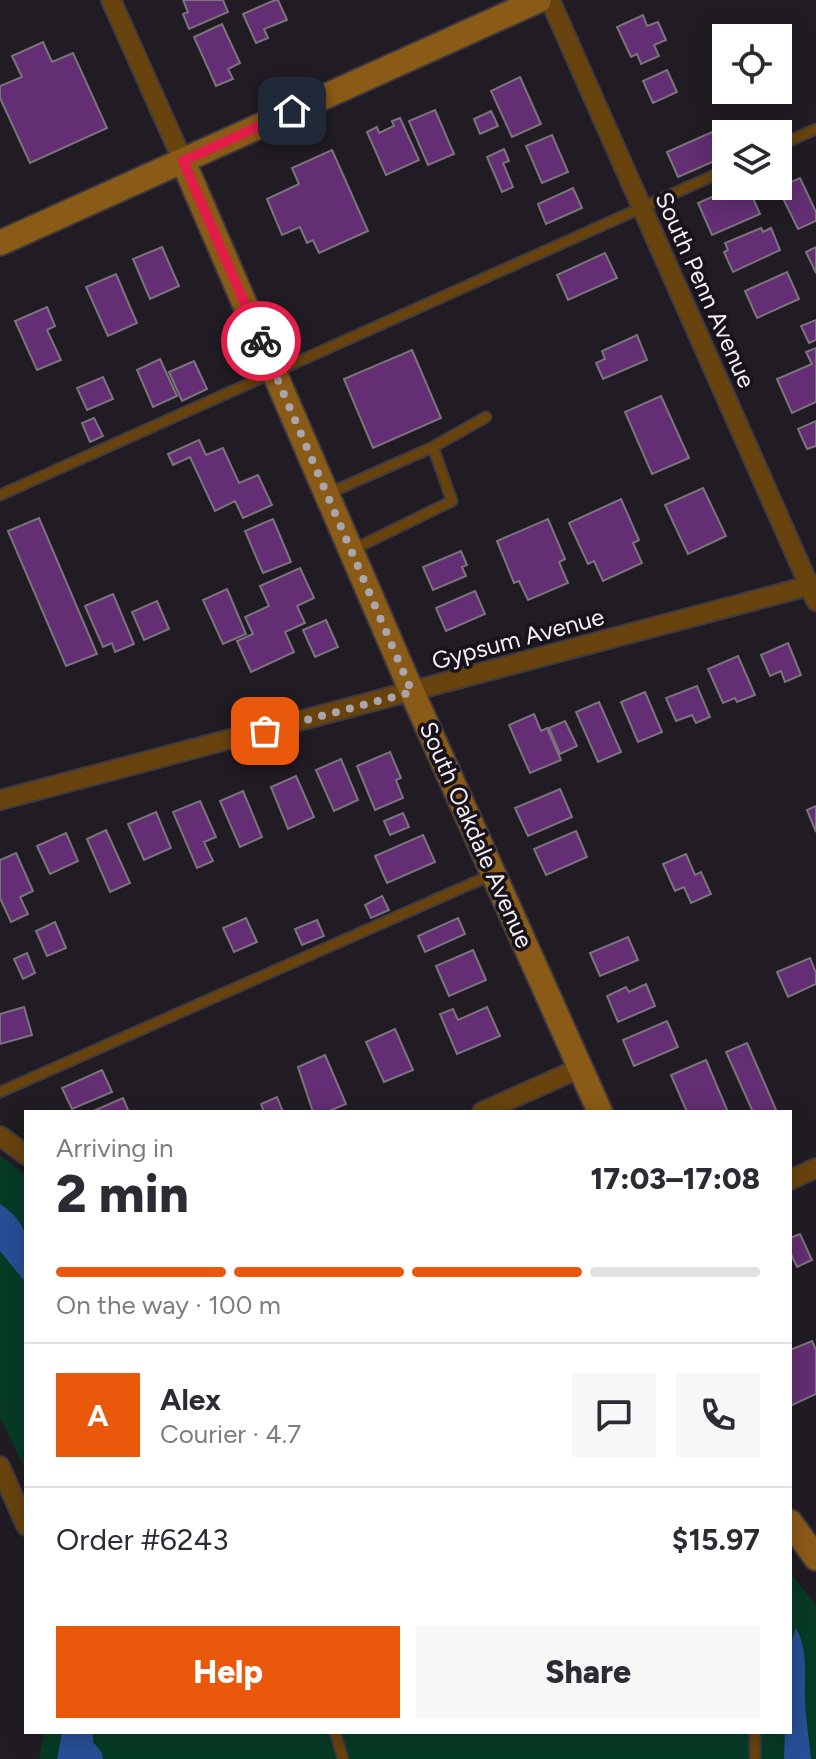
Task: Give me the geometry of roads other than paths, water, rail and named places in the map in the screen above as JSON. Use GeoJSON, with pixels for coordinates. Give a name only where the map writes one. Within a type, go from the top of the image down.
{"type":"FeatureCollection","features":[{"type":"Feature","properties":{"kind":"street"},"geometry":{"type":"LineString","coordinates":[[111,0],[183,161]]}},
{"type":"Feature","properties":{"kind":"street"},"geometry":{"type":"LineString","coordinates":[[0,243],[539,0]]}},
{"type":"Feature","properties":{"kind":"street","name":"South Penn Avenue"},"geometry":{"type":"LineString","coordinates":[[550,0],[814,590]]}},
{"type":"Feature","properties":{"kind":"street","name":"South Oakdale Avenue"},"geometry":{"type":"LineString","coordinates":[[183,161],[412,692],[599,1110]]}},
{"type":"Feature","properties":{"kind":"street","name":"Gypsum Avenue"},"geometry":{"type":"LineString","coordinates":[[0,800],[814,590]]}},
{"type":"Feature","properties":{"kind":"street"},"geometry":{"type":"LineString","coordinates":[[486,1110],[580,1068]]}},
{"type":"Feature","properties":{"kind":"street"},"geometry":{"type":"LineString","coordinates":[[0,1136],[24,1154]]}},
{"type":"Feature","properties":{"kind":"street"},"geometry":{"type":"LineString","coordinates":[[792,1179],[816,1168]]}},
{"type":"Feature","properties":{"kind":"street"},"geometry":{"type":"LineString","coordinates":[[0,1466],[24,1521]]}},
{"type":"Feature","properties":{"kind":"street"},"geometry":{"type":"LineString","coordinates":[[792,1525],[816,1558]]}},
{"type":"Feature","properties":{"kind":"lane"},"geometry":{"type":"LineString","coordinates":[[792,140],[816,129]]}},
{"type":"Feature","properties":{"kind":"lane"},"geometry":{"type":"LineString","coordinates":[[0,495],[712,176]]}},
{"type":"Feature","properties":{"kind":"lane"},"geometry":{"type":"LineString","coordinates":[[327,494],[433,447],[486,417]]}},
{"type":"Feature","properties":{"kind":"lane"},"geometry":{"type":"LineString","coordinates":[[351,551],[452,501],[433,447]]}},
{"type":"Feature","properties":{"kind":"lane"},"geometry":{"type":"LineString","coordinates":[[0,1092],[493,874]]}},
{"type":"Feature","properties":{"kind":"lane"},"geometry":{"type":"LineString","coordinates":[[336,1734],[343,1759]]}},
{"type":"Feature","properties":{"kind":"lane"},"geometry":{"type":"LineString","coordinates":[[755,1734],[755,1759]]}},
{"type":"Feature","properties":{"kind":"water"},"geometry":{"type":"Polygon","coordinates":[[[0,1204],[11,1212],[24,1232],[24,1281],[0,1251],[0,1204]]]}},
{"type":"Feature","properties":{"kind":"water"},"geometry":{"type":"Polygon","coordinates":[[[796,1628],[804,1655],[811,1759],[784,1759],[785,1734],[792,1734],[792,1640],[796,1628]]]}},
{"type":"Feature","properties":{"kind":"water"},"geometry":{"type":"Polygon","coordinates":[[[62,1734],[93,1734],[93,1742],[103,1759],[57,1759],[62,1734]]]}}]}
